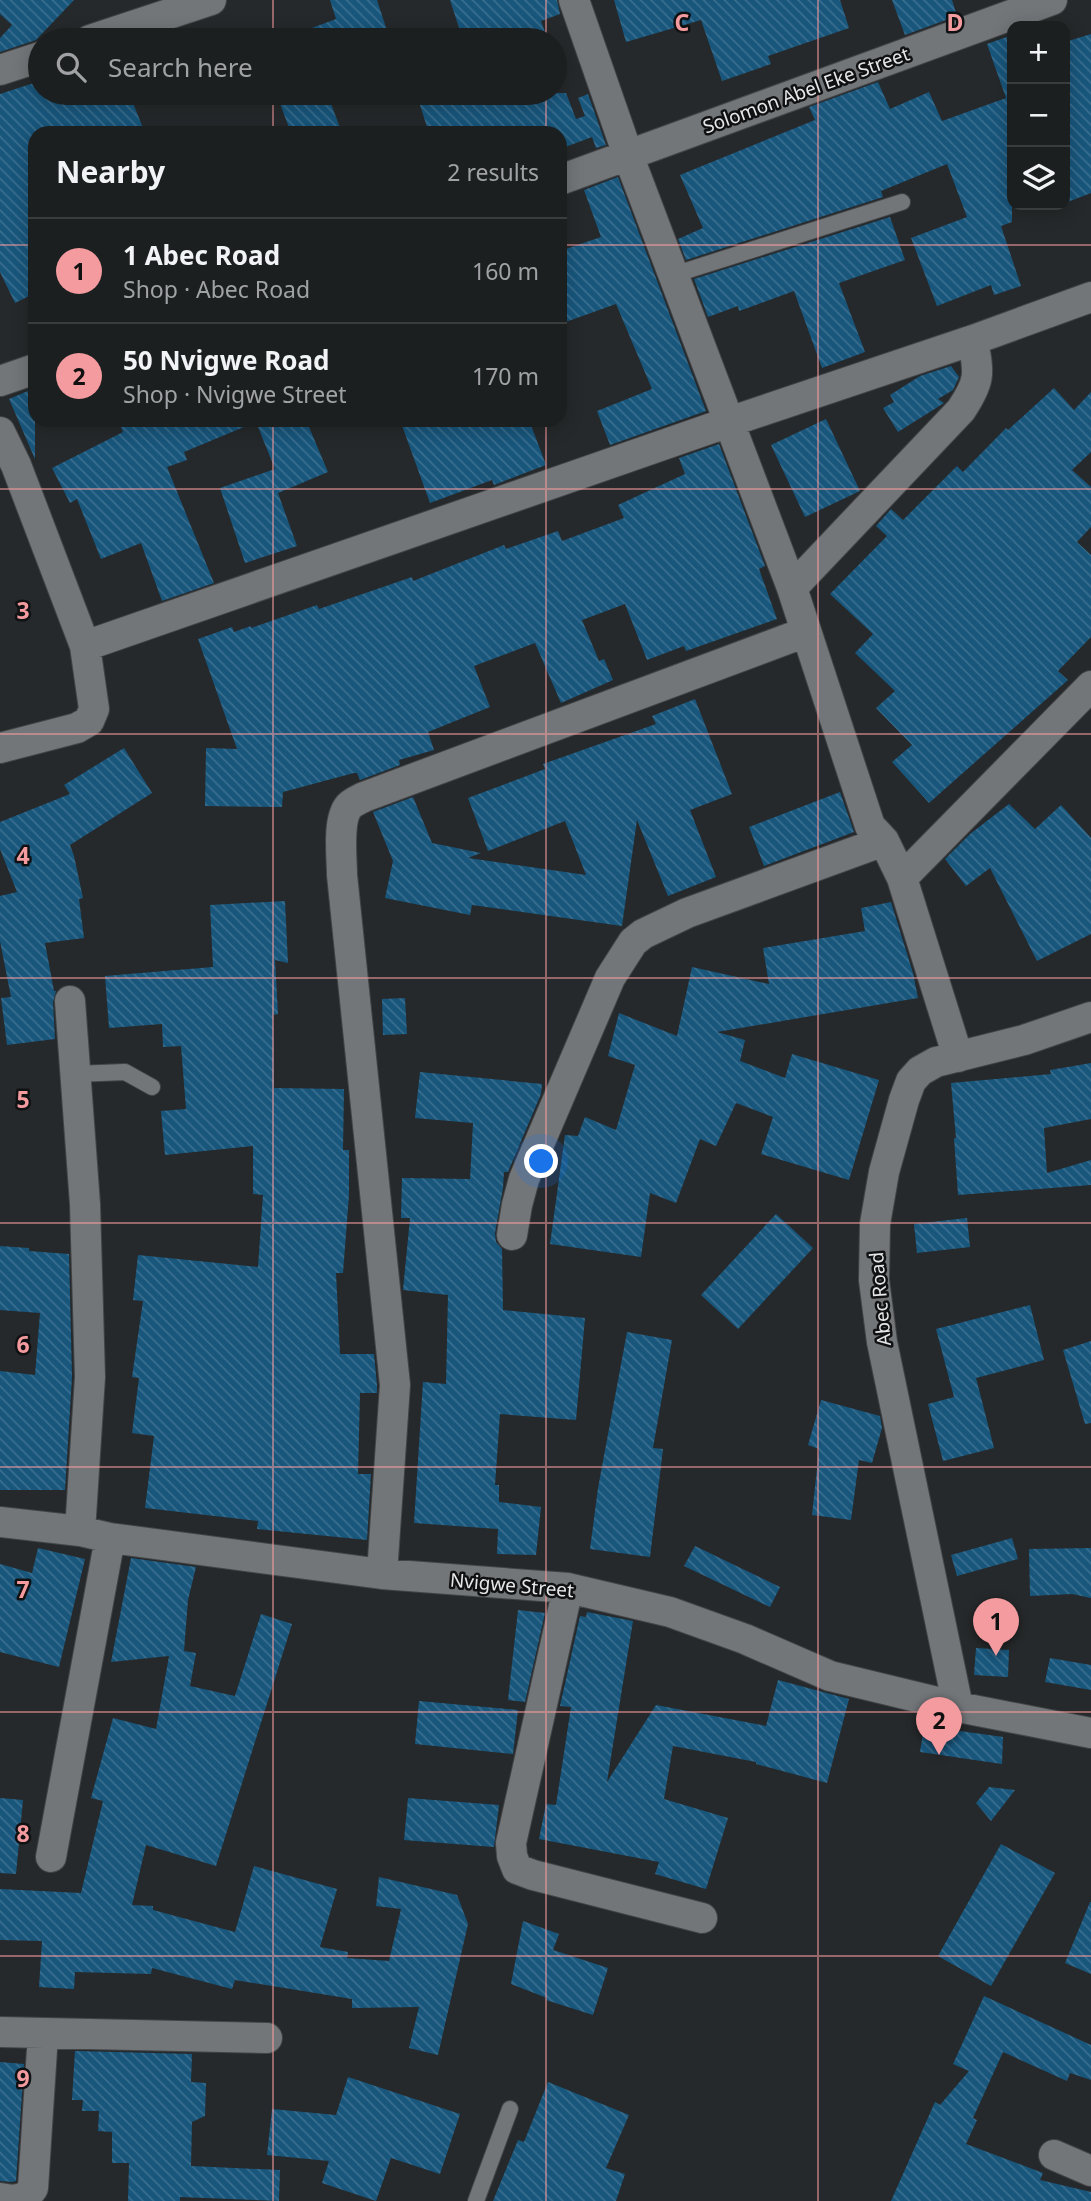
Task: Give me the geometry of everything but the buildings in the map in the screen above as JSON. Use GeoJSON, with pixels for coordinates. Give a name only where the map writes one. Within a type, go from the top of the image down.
{"type":"FeatureCollection","features":[{"type":"Feature","properties":{"kind":"street"},"geometry":{"type":"LineString","coordinates":[[126,28],[211,0]]}},
{"type":"Feature","properties":{"kind":"street"},"geometry":{"type":"LineString","coordinates":[[574,0],[628,155],[792,588],[870,826],[884,841],[902,878],[958,1057]]}},
{"type":"Feature","properties":{"kind":"street","name":"Solomon Abel Eke Street"},"geometry":{"type":"LineString","coordinates":[[567,177],[1052,0]]}},
{"type":"Feature","properties":{"kind":"street"},"geometry":{"type":"LineString","coordinates":[[0,70],[28,61]]}},
{"type":"Feature","properties":{"kind":"street"},"geometry":{"type":"LineString","coordinates":[[85,646],[1091,297]]}},
{"type":"Feature","properties":{"kind":"street"},"geometry":{"type":"LineString","coordinates":[[792,588],[961,410],[977,382],[978,368],[973,340]]}},
{"type":"Feature","properties":{"kind":"street"},"geometry":{"type":"LineString","coordinates":[[0,381],[28,371]]}},
{"type":"Feature","properties":{"kind":"street"},"geometry":{"type":"LineString","coordinates":[[0,432],[16,465],[85,646],[94,709],[89,721],[77,728],[0,748]]}},
{"type":"Feature","properties":{"kind":"street"},"geometry":{"type":"LineString","coordinates":[[382,1574],[395,1385],[342,876],[343,822],[346,809],[364,797],[806,632]]}},
{"type":"Feature","properties":{"kind":"street"},"geometry":{"type":"LineString","coordinates":[[902,878],[1091,686]]}},
{"type":"Feature","properties":{"kind":"street"},"geometry":{"type":"LineString","coordinates":[[512,1235],[524,1179],[610,978],[633,942],[643,934],[687,913],[884,841]]}},
{"type":"Feature","properties":{"kind":"street"},"geometry":{"type":"LineString","coordinates":[[70,1002],[85,1204],[90,1377],[80,1531]]}},
{"type":"Feature","properties":{"kind":"street","name":"Abec Road"},"geometry":{"type":"LineString","coordinates":[[958,1707],[882,1342],[874,1280],[875,1224],[884,1171],[904,1100],[911,1081],[920,1071],[936,1062],[1024,1040],[1091,1017]]}},
{"type":"Feature","properties":{"kind":"street","name":"Nvigwe Street"},"geometry":{"type":"LineString","coordinates":[[0,1522],[382,1574],[568,1588],[670,1612],[745,1639],[830,1676],[958,1707],[1091,1733]]}},
{"type":"Feature","properties":{"kind":"street"},"geometry":{"type":"LineString","coordinates":[[51,1857],[110,1538]]}},
{"type":"Feature","properties":{"kind":"street"},"geometry":{"type":"LineString","coordinates":[[568,1588],[512,1843],[512,1856],[517,1869],[702,1917]]}},
{"type":"Feature","properties":{"kind":"street"},"geometry":{"type":"LineString","coordinates":[[0,2032],[267,2038]]}},
{"type":"Feature","properties":{"kind":"street"},"geometry":{"type":"LineString","coordinates":[[0,2198],[13,2200],[26,2197],[33,2188],[43,2034]]}},
{"type":"Feature","properties":{"kind":"street"},"geometry":{"type":"LineString","coordinates":[[1054,2155],[1091,2171]]}},
{"type":"Feature","properties":{"kind":"lane"},"geometry":{"type":"LineString","coordinates":[[673,275],[902,202]]}},
{"type":"Feature","properties":{"kind":"lane"},"geometry":{"type":"LineString","coordinates":[[75,1074],[125,1072],[152,1087]]}},
{"type":"Feature","properties":{"kind":"lane"},"geometry":{"type":"LineString","coordinates":[[476,2201],[510,2109]]}},
{"type":"Feature","properties":{"kind":"place","name":"1 Abec Road"},"geometry":{"type":"Point","coordinates":[996,1656]}},
{"type":"Feature","properties":{"kind":"place","name":"50 Nvigwe Road"},"geometry":{"type":"Point","coordinates":[939,1755]}}]}
